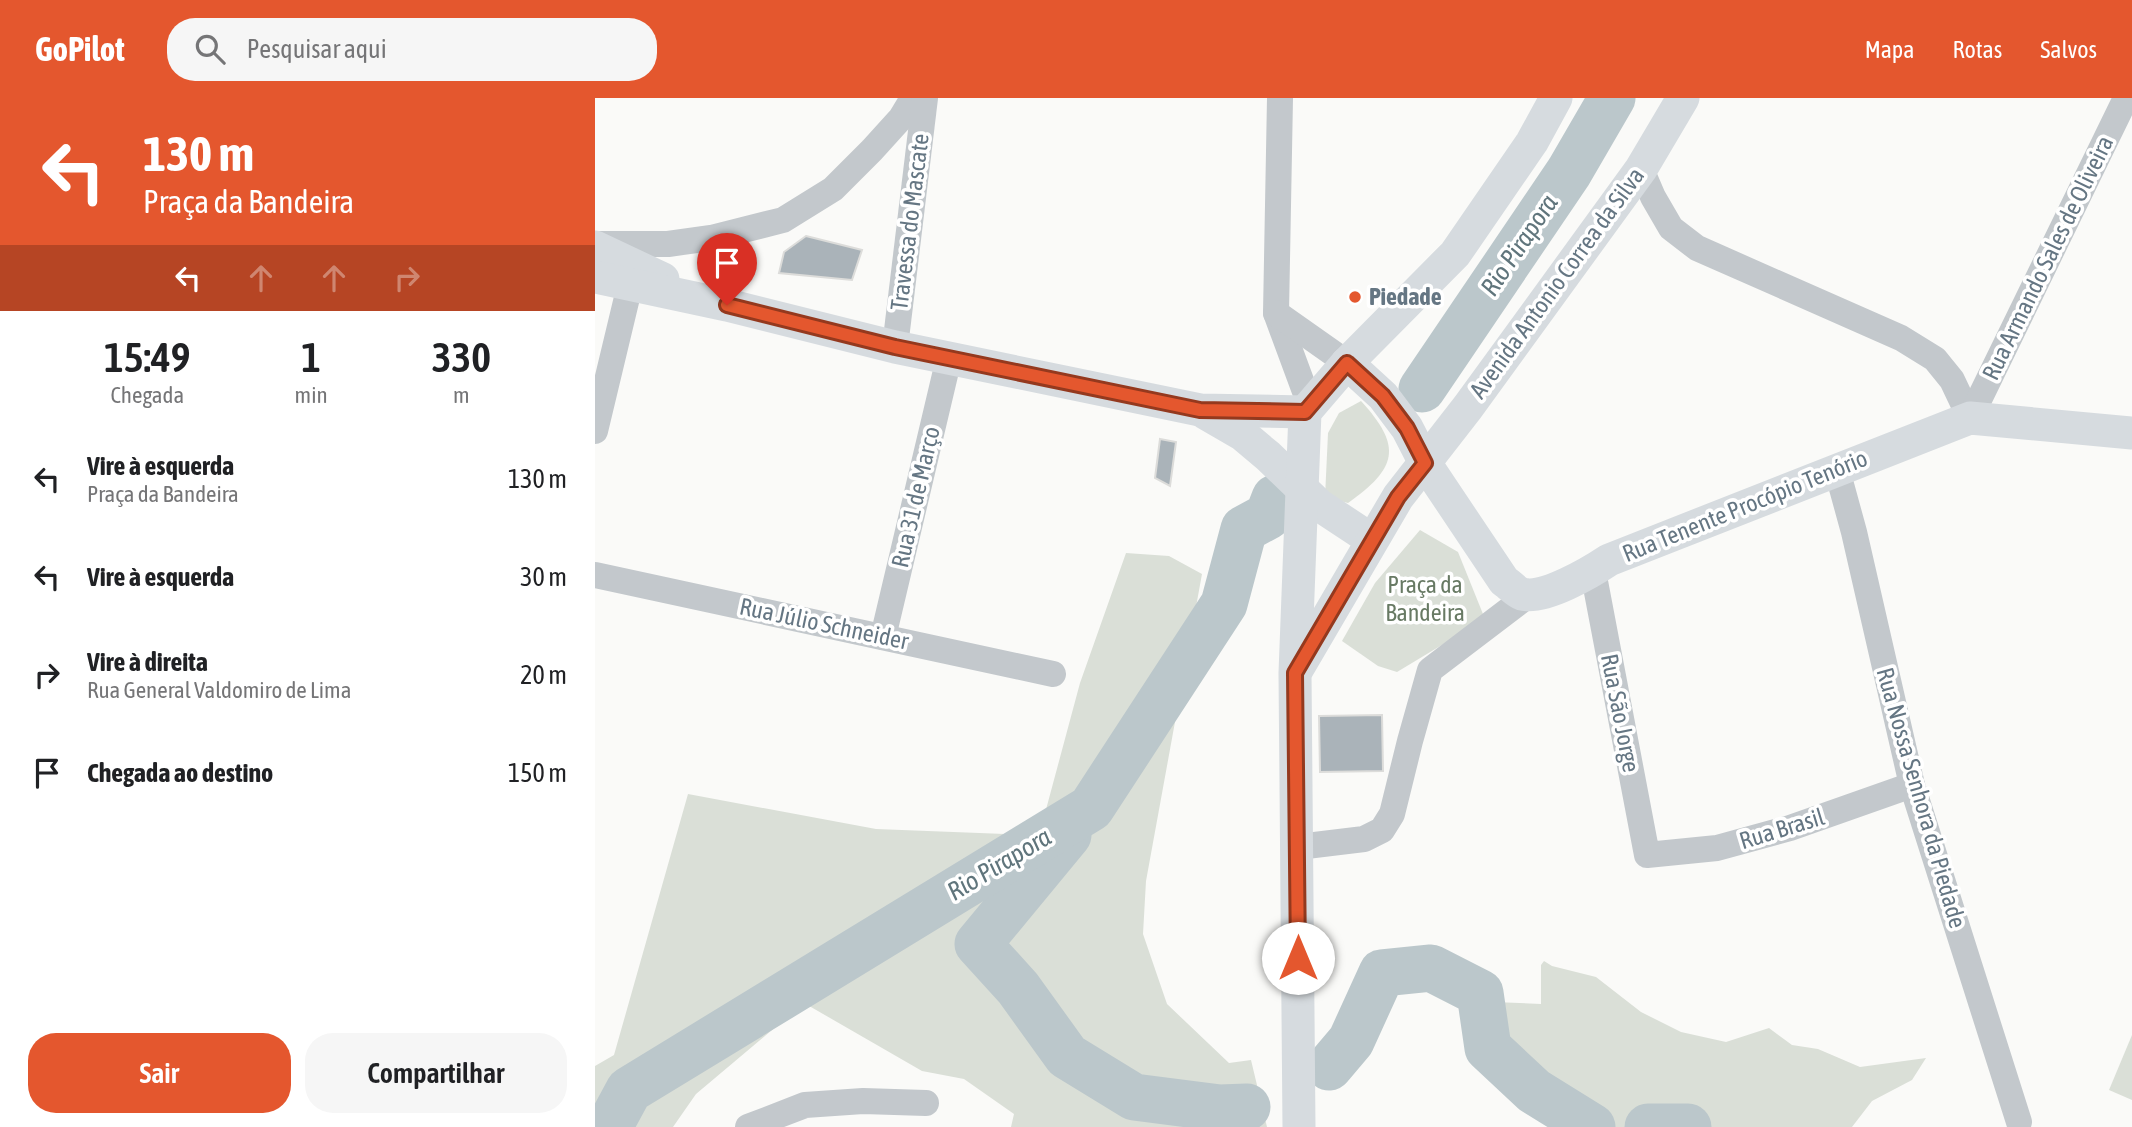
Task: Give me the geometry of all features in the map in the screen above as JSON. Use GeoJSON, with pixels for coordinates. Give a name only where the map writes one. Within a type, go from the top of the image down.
{"type":"FeatureCollection","features":[{"type":"Feature","properties":{"kind":"main road"},"geometry":{"type":"LineString","coordinates":[[1299,1127],[1295,673],[1301,489],[1308,409],[1347,363],[1455,254],[1532,142],[1556,98]]}},
{"type":"Feature","properties":{"kind":"main road","name":"Avenida Antonio Correa da Silva"},"geometry":{"type":"LineString","coordinates":[[1425,463],[1641,169],[1683,98]]}},
{"type":"Feature","properties":{"kind":"main road"},"geometry":{"type":"LineString","coordinates":[[595,246],[727,305]]}},
{"type":"Feature","properties":{"kind":"main road"},"geometry":{"type":"LineString","coordinates":[[595,277],[727,305],[895,347],[1200,410],[1308,409]]}},
{"type":"Feature","properties":{"kind":"main road"},"geometry":{"type":"LineString","coordinates":[[1347,363],[1383,396],[1407,428],[1425,463],[1504,581],[1527,593]]}},
{"type":"Feature","properties":{"kind":"main road"},"geometry":{"type":"LineString","coordinates":[[1200,410],[1243,435],[1328,511],[1372,540]]}},
{"type":"Feature","properties":{"kind":"main road"},"geometry":{"type":"LineString","coordinates":[[1969,418],[2132,433]]}},
{"type":"Feature","properties":{"kind":"main road","name":"Rua Tenente Procópio Tenório"},"geometry":{"type":"LineString","coordinates":[[1527,593],[1546,593],[1593,571],[1609,560],[1969,418]]}},
{"type":"Feature","properties":{"kind":"main road"},"geometry":{"type":"LineString","coordinates":[[1295,673],[1398,497],[1425,463]]}},
{"type":"Feature","properties":{"kind":"street"},"geometry":{"type":"LineString","coordinates":[[595,246],[668,244],[711,238],[783,220],[833,189],[872,150],[901,117],[913,98]]}},
{"type":"Feature","properties":{"kind":"street","name":"Travessa do Mascate"},"geometry":{"type":"LineString","coordinates":[[895,347],[925,98]]}},
{"type":"Feature","properties":{"kind":"street"},"geometry":{"type":"LineString","coordinates":[[1276,98],[1276,313],[1308,409]]}},
{"type":"Feature","properties":{"kind":"street","name":"Rua Armando Sales de Oliveira"},"geometry":{"type":"LineString","coordinates":[[1969,418],[2126,98]]}},
{"type":"Feature","properties":{"kind":"street"},"geometry":{"type":"LineString","coordinates":[[1641,169],[1671,228],[1697,248],[1913,345],[1935,359],[1944,369],[1952,380],[1969,418]]}},
{"type":"Feature","properties":{"kind":"street"},"geometry":{"type":"LineString","coordinates":[[595,431],[630,285]]}},
{"type":"Feature","properties":{"kind":"street"},"geometry":{"type":"LineString","coordinates":[[1276,313],[1347,363]]}},
{"type":"Feature","properties":{"kind":"street","name":"Rua 31 de Março"},"geometry":{"type":"LineString","coordinates":[[883,637],[949,358]]}},
{"type":"Feature","properties":{"kind":"street","name":"Rua Nossa Senhora da Piedade"},"geometry":{"type":"LineString","coordinates":[[1837,470],[1854,532],[1912,785],[2019,1122]]}},
{"type":"Feature","properties":{"kind":"street","name":"Rua São Jorge"},"geometry":{"type":"LineString","coordinates":[[1593,571],[1647,855]]}},
{"type":"Feature","properties":{"kind":"street","name":"Rua Júlio Schneider"},"geometry":{"type":"LineString","coordinates":[[595,575],[1053,674]]}},
{"type":"Feature","properties":{"kind":"street"},"geometry":{"type":"LineString","coordinates":[[1298,847],[1364,839],[1382,830],[1392,814],[1430,670],[1527,593]]}},
{"type":"Feature","properties":{"kind":"street","name":"Rua Brasil"},"geometry":{"type":"LineString","coordinates":[[1647,855],[1717,848],[1790,828],[1912,785]]}},
{"type":"Feature","properties":{"kind":"street"},"geometry":{"type":"LineString","coordinates":[[748,1127],[805,1105],[863,1101],[926,1103]]}},
{"type":"Feature","properties":{"kind":"green space"},"geometry":{"type":"Polygon","coordinates":[[[1361,401],[1384,431],[1389,456],[1377,479],[1348,503],[1325,497],[1328,433],[1339,413],[1361,401]]]}},
{"type":"Feature","properties":{"kind":"green space","name":"Praça da Bandeira"},"geometry":{"type":"Polygon","coordinates":[[[1420,530],[1458,552],[1485,619],[1397,672],[1378,666],[1342,641],[1375,583],[1420,530]]]}},
{"type":"Feature","properties":{"kind":"green space"},"geometry":{"type":"Polygon","coordinates":[[[1126,553],[1169,556],[1202,574],[1146,881],[1143,934],[1167,1004],[1229,1063],[1251,1060],[1267,1127],[1011,1127],[1014,1114],[964,1079],[922,1071],[804,1003],[696,1094],[673,1127],[595,1127],[595,1066],[614,1055],[688,794],[876,829],[1031,835],[1044,817],[1080,683],[1126,553]]]}},
{"type":"Feature","properties":{"kind":"green space"},"geometry":{"type":"Polygon","coordinates":[[[1544,961],[1552,966],[1596,977],[1641,1012],[1681,1032],[1726,1042],[1769,1028],[1792,1045],[1818,1049],[1860,1067],[1926,1058],[1912,1080],[1872,1101],[1852,1127],[1579,1127],[1561,1110],[1501,1071],[1471,1035],[1472,1017],[1494,1002],[1541,1004],[1541,965],[1544,961]]]}},
{"type":"Feature","properties":{"kind":"green space"},"geometry":{"type":"Polygon","coordinates":[[[2132,1035],[2132,1100],[2109,1090],[2132,1035]]]}},
{"type":"Feature","properties":{"kind":"building"},"geometry":{"type":"Polygon","coordinates":[[[806,236],[862,250],[852,280],[779,273],[784,252],[806,236]]]}},
{"type":"Feature","properties":{"kind":"building"},"geometry":{"type":"Polygon","coordinates":[[[1160,439],[1176,442],[1170,486],[1155,478],[1160,439]]]}},
{"type":"Feature","properties":{"kind":"building"},"geometry":{"type":"Polygon","coordinates":[[[1382,715],[1383,771],[1320,772],[1319,716],[1382,715]]]}},
{"type":"Feature","properties":{"kind":"waterway","name":"Rio Pirapora"},"geometry":{"type":"LineString","coordinates":[[1422,389],[1569,172],[1612,98]]}},
{"type":"Feature","properties":{"kind":"waterway","name":"Rio Pirapora"},"geometry":{"type":"LineString","coordinates":[[609,1127],[629,1090],[1091,808],[1224,604],[1244,529],[1268,516],[1275,498]]}},
{"type":"Feature","properties":{"kind":"waterway"},"geometry":{"type":"LineString","coordinates":[[1068,835],[978,944],[1018,988],[1067,1056],[1134,1097],[1220,1108],[1247,1107]]}},
{"type":"Feature","properties":{"kind":"waterway"},"geometry":{"type":"LineString","coordinates":[[1329,1067],[1351,1041],[1382,973],[1431,968],[1480,993],[1488,1048],[1534,1091],[1592,1127]]}},
{"type":"Feature","properties":{"kind":"waterway"},"geometry":{"type":"LineString","coordinates":[[1648,1127],[1688,1127]]}},
{"type":"Feature","properties":{"kind":"place","name":"Piedade"},"geometry":{"type":"Point","coordinates":[1355,297]}},
{"type":"Feature","properties":{"kind":"route"},"geometry":{"type":"LineString","coordinates":[[727,305],[895,347],[1200,410],[1305,412],[1347,363],[1383,396],[1407,428],[1425,463],[1398,497],[1295,673],[1298,958]]}}]}
